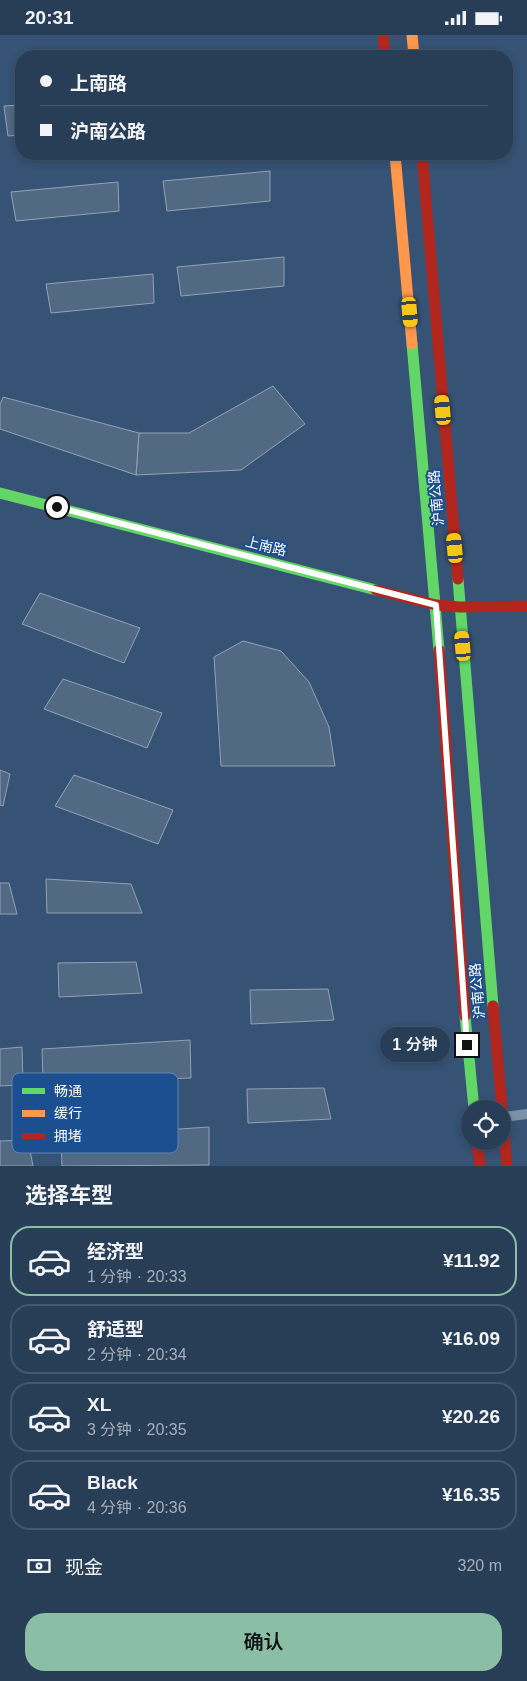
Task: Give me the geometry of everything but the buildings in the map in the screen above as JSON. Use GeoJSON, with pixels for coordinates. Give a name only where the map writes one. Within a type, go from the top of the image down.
{"type":"FeatureCollection","features":[{"type":"Feature","properties":{"kind":"main road"},"geometry":{"type":"LineString","coordinates":[[383,35],[384,50]]}},
{"type":"Feature","properties":{"kind":"main road"},"geometry":{"type":"LineString","coordinates":[[412,35],[413,50]]}},
{"type":"Feature","properties":{"kind":"main road","name":"沪南公路"},"geometry":{"type":"LineString","coordinates":[[396,160],[436,605],[467,1045],[473,1100]]}},
{"type":"Feature","properties":{"kind":"main road","name":"沪南公路"},"geometry":{"type":"LineString","coordinates":[[423,160],[501,1100]]}},
{"type":"Feature","properties":{"kind":"main road","name":"上南路"},"geometry":{"type":"LineString","coordinates":[[0,493],[436,605],[527,607]]}},
{"type":"Feature","properties":{"kind":"main road"},"geometry":{"type":"LineString","coordinates":[[478,1150],[480,1166]]}},
{"type":"Feature","properties":{"kind":"main road","name":"沪南公路"},"geometry":{"type":"LineString","coordinates":[[506,1150],[507,1166]]}},
{"type":"Feature","properties":{"kind":"lane"},"geometry":{"type":"LineString","coordinates":[[511,1116],[527,1114]]}},
{"type":"Feature","properties":{"kind":"traffic: fast"},"geometry":{"type":"LineString","coordinates":[[412,344],[439,650]]}},
{"type":"Feature","properties":{"kind":"traffic: fast"},"geometry":{"type":"LineString","coordinates":[[0,493],[376,590]]}},
{"type":"Feature","properties":{"kind":"traffic: fast"},"geometry":{"type":"LineString","coordinates":[[458,579],[493,1006]]}},
{"type":"Feature","properties":{"kind":"traffic: fast"},"geometry":{"type":"LineString","coordinates":[[465,1016],[473,1100]]}},
{"type":"Feature","properties":{"kind":"traffic: slow"},"geometry":{"type":"LineString","coordinates":[[412,35],[413,50]]}},
{"type":"Feature","properties":{"kind":"traffic: slow"},"geometry":{"type":"LineString","coordinates":[[396,160],[412,344]]}},
{"type":"Feature","properties":{"kind":"traffic: jam"},"geometry":{"type":"LineString","coordinates":[[383,35],[384,50]]}},
{"type":"Feature","properties":{"kind":"traffic: jam"},"geometry":{"type":"LineString","coordinates":[[423,160],[458,579]]}},
{"type":"Feature","properties":{"kind":"traffic: jam"},"geometry":{"type":"LineString","coordinates":[[376,590],[436,605],[460,607],[527,606]]}},
{"type":"Feature","properties":{"kind":"traffic: jam"},"geometry":{"type":"LineString","coordinates":[[439,650],[465,1016]]}},
{"type":"Feature","properties":{"kind":"traffic: jam"},"geometry":{"type":"LineString","coordinates":[[493,1006],[501,1100]]}},
{"type":"Feature","properties":{"kind":"traffic: jam"},"geometry":{"type":"LineString","coordinates":[[478,1150],[480,1166]]}},
{"type":"Feature","properties":{"kind":"traffic: jam"},"geometry":{"type":"LineString","coordinates":[[506,1150],[507,1166]]}},
{"type":"Feature","properties":{"kind":"route"},"geometry":{"type":"LineString","coordinates":[[57,507],[436,605],[467,1045]]}}]}
